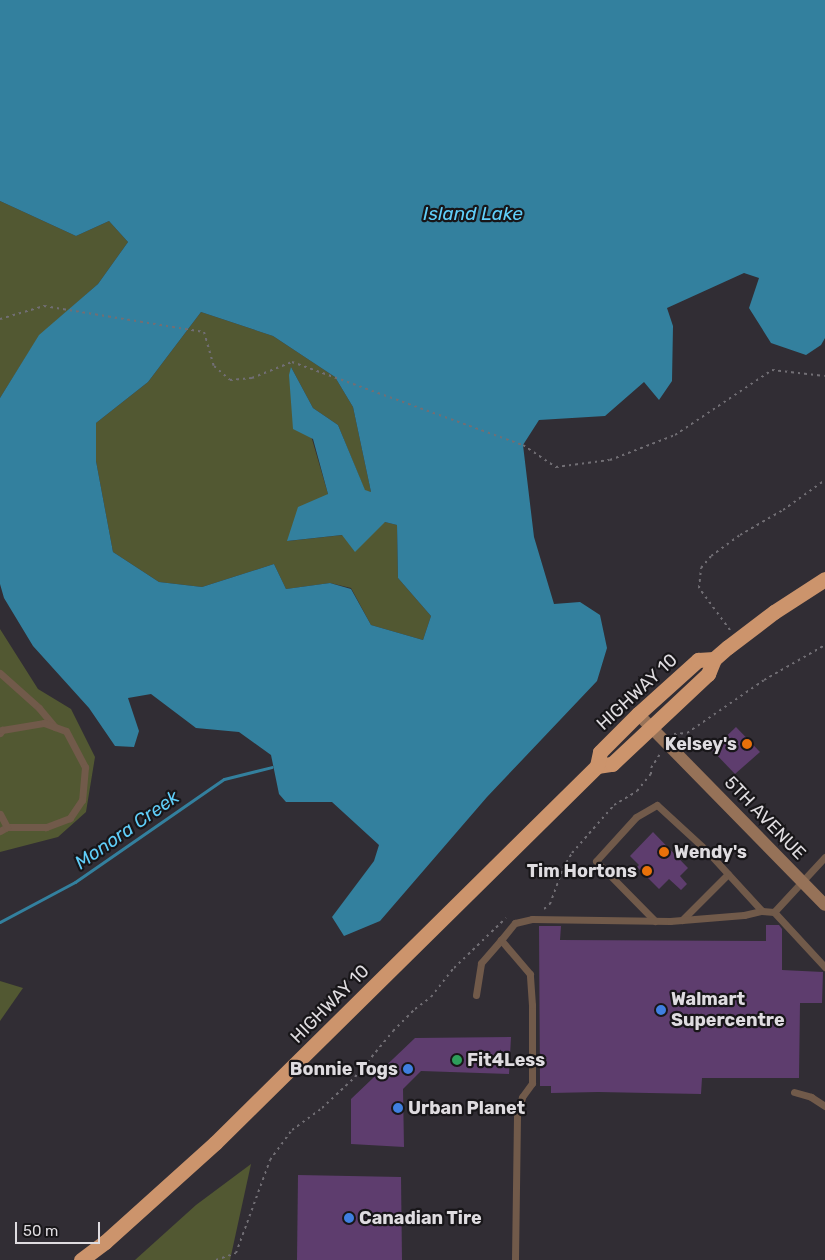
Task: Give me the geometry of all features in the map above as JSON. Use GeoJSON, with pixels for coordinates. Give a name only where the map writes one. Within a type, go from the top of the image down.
{"type":"FeatureCollection","features":[{"type":"Feature","properties":{"kind":"highway","name":"HIGHWAY 10"},"geometry":{"type":"LineString","coordinates":[[597,766],[612,764],[708,674],[714,659],[737,640],[774,612],[825,579]]}},
{"type":"Feature","properties":{"kind":"highway","name":"HIGHWAY 10"},"geometry":{"type":"LineString","coordinates":[[81,1260],[105,1242],[215,1144],[597,766],[600,752],[638,714],[698,660],[714,659]]}},
{"type":"Feature","properties":{"kind":"street","name":"5TH AVENUE"},"geometry":{"type":"LineString","coordinates":[[638,714],[825,905]]}},
{"type":"Feature","properties":{"kind":"lane"},"geometry":{"type":"LineString","coordinates":[[0,673],[34,702],[56,728]]}},
{"type":"Feature","properties":{"kind":"lane"},"geometry":{"type":"LineString","coordinates":[[0,733],[2,730],[44,723],[66,731],[85,767],[82,800],[70,818],[46,828],[3,829],[0,814]]}},
{"type":"Feature","properties":{"kind":"lane"},"geometry":{"type":"LineString","coordinates":[[655,921],[596,861],[636,817],[657,805],[707,851],[762,911]]}},
{"type":"Feature","properties":{"kind":"lane"},"geometry":{"type":"LineString","coordinates":[[774,912],[825,857]]}},
{"type":"Feature","properties":{"kind":"lane"},"geometry":{"type":"LineString","coordinates":[[682,920],[728,874]]}},
{"type":"Feature","properties":{"kind":"lane"},"geometry":{"type":"LineString","coordinates":[[476,995],[481,963],[514,923],[532,919],[655,921],[744,915],[762,911],[774,912],[825,967]]}},
{"type":"Feature","properties":{"kind":"lane"},"geometry":{"type":"LineString","coordinates":[[501,940],[530,974],[532,1005],[532,1083],[522,1098],[517,1114],[515,1260]]}},
{"type":"Feature","properties":{"kind":"lane"},"geometry":{"type":"LineString","coordinates":[[794,1092],[811,1097],[825,1106]]}},
{"type":"Feature","properties":{"kind":"path"},"geometry":{"type":"LineString","coordinates":[[0,318],[44,306],[204,332],[214,366],[230,380],[252,378],[292,362],[522,445],[556,467],[610,460],[675,435],[772,370],[825,376]]}},
{"type":"Feature","properties":{"kind":"path"},"geometry":{"type":"LineString","coordinates":[[737,640],[699,588],[701,568],[711,556],[740,535],[783,510],[825,480]]}},
{"type":"Feature","properties":{"kind":"green space"},"geometry":{"type":"Polygon","coordinates":[[[0,201],[76,236],[109,221],[128,242],[98,284],[39,336],[0,398],[0,201]]]}},
{"type":"Feature","properties":{"kind":"green space"},"geometry":{"type":"Polygon","coordinates":[[[201,312],[273,336],[335,377],[353,407],[371,492],[365,491],[338,425],[313,408],[291,367],[328,494],[288,541],[343,535],[385,522],[397,525],[398,578],[431,616],[423,640],[371,625],[351,588],[330,583],[286,589],[274,564],[202,587],[159,582],[113,552],[96,461],[96,423],[148,382],[201,312]]]}},
{"type":"Feature","properties":{"kind":"green space"},"geometry":{"type":"Polygon","coordinates":[[[0,629],[38,689],[71,709],[95,757],[86,812],[58,837],[0,852],[0,629]]]}},
{"type":"Feature","properties":{"kind":"green space"},"geometry":{"type":"Polygon","coordinates":[[[0,981],[23,988],[0,1021],[0,981]]]}},
{"type":"Feature","properties":{"kind":"green space"},"geometry":{"type":"Polygon","coordinates":[[[251,1164],[230,1260],[135,1260],[196,1205],[251,1164]]]}},
{"type":"Feature","properties":{"kind":"water","name":"Island Lake"},"geometry":{"type":"Polygon","coordinates":[[[0,0],[825,0],[825,338],[821,345],[806,355],[771,343],[749,308],[759,278],[744,273],[667,308],[673,326],[672,381],[659,400],[644,382],[605,416],[539,420],[523,445],[534,537],[554,604],[580,602],[600,615],[607,648],[597,681],[487,797],[380,921],[344,936],[332,917],[374,861],[379,845],[332,802],[286,802],[279,794],[271,755],[239,732],[196,728],[151,694],[128,698],[139,731],[134,747],[115,746],[89,708],[33,646],[4,598],[0,584],[0,398],[39,335],[98,284],[128,242],[109,221],[76,236],[0,201],[0,0]],[[201,312],[148,382],[96,423],[96,461],[113,552],[159,582],[202,587],[274,564],[286,589],[330,583],[351,589],[371,625],[423,640],[431,616],[398,578],[397,525],[385,522],[355,552],[342,535],[287,541],[298,507],[328,494],[313,439],[293,429],[289,375],[291,367],[313,408],[338,425],[365,490],[371,492],[353,407],[335,377],[273,336],[201,312]]]}},
{"type":"Feature","properties":{"kind":"building"},"geometry":{"type":"Polygon","coordinates":[[[736,727],[760,752],[735,774],[712,750],[736,727]]]}},
{"type":"Feature","properties":{"kind":"building"},"geometry":{"type":"Polygon","coordinates":[[[653,832],[688,868],[680,876],[687,884],[681,890],[669,879],[659,889],[637,867],[639,865],[630,856],[653,832]]]}},
{"type":"Feature","properties":{"kind":"building","name":"Walmart Supercentre"},"geometry":{"type":"Polygon","coordinates":[[[766,925],[779,925],[782,929],[782,970],[823,972],[822,1003],[800,1003],[799,1078],[702,1078],[701,1094],[551,1093],[551,1086],[540,1086],[539,926],[561,926],[560,940],[766,941],[766,925]]]}},
{"type":"Feature","properties":{"kind":"building"},"geometry":{"type":"Polygon","coordinates":[[[511,1037],[509,1074],[421,1071],[403,1089],[404,1147],[351,1144],[351,1099],[415,1038],[511,1037]]]}},
{"type":"Feature","properties":{"kind":"building","name":"Canadian Tire"},"geometry":{"type":"Polygon","coordinates":[[[298,1175],[401,1177],[402,1260],[297,1260],[298,1175]]]}},
{"type":"Feature","properties":{"kind":"waterway","name":"Monora Creek"},"geometry":{"type":"LineString","coordinates":[[0,922],[75,882],[224,779],[272,767]]}},
{"type":"Feature","properties":{"kind":"place","name":"Kelsey's"},"geometry":{"type":"Point","coordinates":[747,744]}},
{"type":"Feature","properties":{"kind":"place","name":"Wendy's"},"geometry":{"type":"Point","coordinates":[664,852]}},
{"type":"Feature","properties":{"kind":"place","name":"Tim Hortons"},"geometry":{"type":"Point","coordinates":[647,871]}},
{"type":"Feature","properties":{"kind":"place","name":"Walmart Supercentre"},"geometry":{"type":"Point","coordinates":[661,1010]}},
{"type":"Feature","properties":{"kind":"place","name":"Fit4Less"},"geometry":{"type":"Point","coordinates":[457,1060]}},
{"type":"Feature","properties":{"kind":"place","name":"Bonnie Togs"},"geometry":{"type":"Point","coordinates":[408,1069]}},
{"type":"Feature","properties":{"kind":"place","name":"Urban Planet"},"geometry":{"type":"Point","coordinates":[398,1108]}},
{"type":"Feature","properties":{"kind":"place","name":"Canadian Tire"},"geometry":{"type":"Point","coordinates":[349,1218]}}]}
